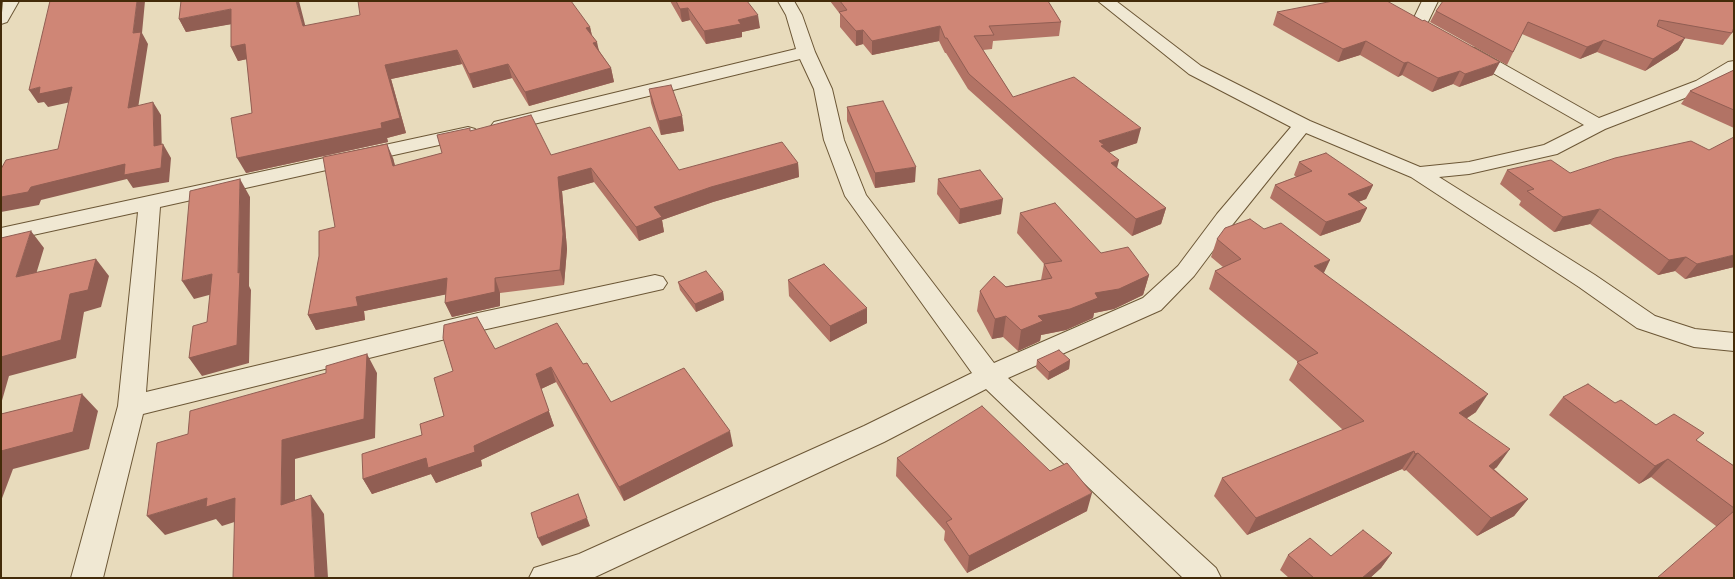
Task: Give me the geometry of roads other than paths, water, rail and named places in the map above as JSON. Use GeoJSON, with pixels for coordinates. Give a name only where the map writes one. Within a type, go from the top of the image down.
{"type":"FeatureCollection","features":[{"type":"Feature","properties":{"kind":"street"},"geometry":{"type":"LineString","coordinates":[[1,19],[11,1]]}},
{"type":"Feature","properties":{"kind":"street"},"geometry":{"type":"LineString","coordinates":[[786,1],[794,14],[806,52],[823,89],[834,140],[856,196],[989,376],[1205,578]]}},
{"type":"Feature","properties":{"kind":"street"},"geometry":{"type":"LineString","coordinates":[[1106,1],[1195,70],[1303,125],[1418,173],[1587,281],[1646,322],[1694,338],[1734,342]]}},
{"type":"Feature","properties":{"kind":"street"},"geometry":{"type":"LineString","coordinates":[[1419,24],[1430,1]]}},
{"type":"Feature","properties":{"kind":"street"},"geometry":{"type":"LineString","coordinates":[[1402,15],[1436,33]]}},
{"type":"Feature","properties":{"kind":"street"},"geometry":{"type":"LineString","coordinates":[[1453,43],[1598,125]]}},
{"type":"Feature","properties":{"kind":"street"},"geometry":{"type":"LineString","coordinates":[[1,235],[150,204],[564,112],[806,52]]}},
{"type":"Feature","properties":{"kind":"street"},"geometry":{"type":"LineString","coordinates":[[1418,173],[1469,168],[1550,150],[1598,125],[1702,85],[1734,66]]}},
{"type":"Feature","properties":{"kind":"street"},"geometry":{"type":"LineString","coordinates":[[545,578],[593,563],[874,434],[989,376],[1152,304],[1186,271],[1303,125]]}},
{"type":"Feature","properties":{"kind":"street"},"geometry":{"type":"LineString","coordinates":[[86,578],[131,406],[150,204]]}},
{"type":"Feature","properties":{"kind":"street"},"geometry":{"type":"LineString","coordinates":[[131,406],[478,322],[655,283]]}}]}
